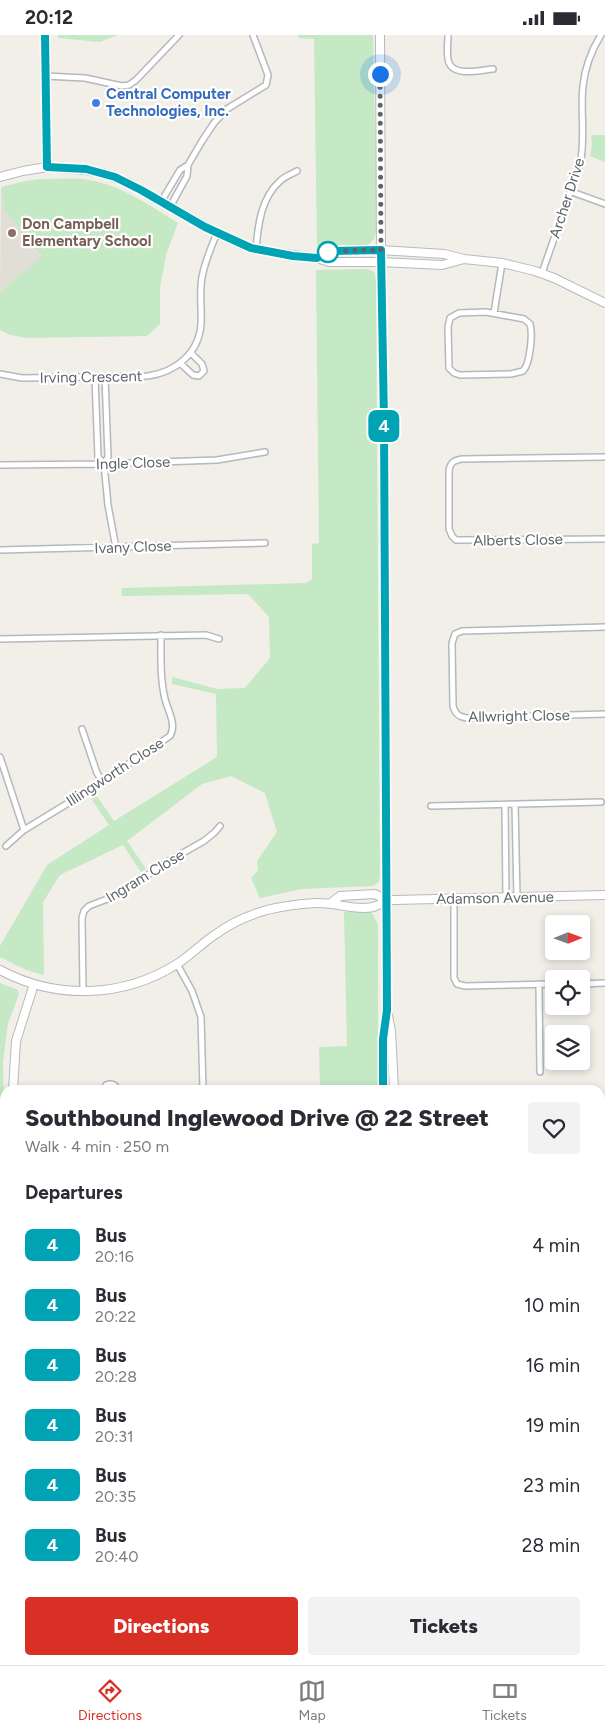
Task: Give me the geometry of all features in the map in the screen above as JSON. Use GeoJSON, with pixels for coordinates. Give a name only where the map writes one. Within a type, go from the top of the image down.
{"type":"FeatureCollection","features":[{"type":"Feature","properties":{"kind":"street"},"geometry":{"type":"LineString","coordinates":[[45,35],[47,167]]}},
{"type":"Feature","properties":{"kind":"street"},"geometry":{"type":"LineString","coordinates":[[45,76],[74,77],[129,85],[179,35]]}},
{"type":"Feature","properties":{"kind":"street"},"geometry":{"type":"LineString","coordinates":[[161,202],[180,171],[188,165],[202,141],[227,109],[266,85],[268,79],[267,71],[253,35]]}},
{"type":"Feature","properties":{"kind":"street"},"geometry":{"type":"LineString","coordinates":[[380,35],[387,1010],[383,1039],[383,1085]]}},
{"type":"Feature","properties":{"kind":"street"},"geometry":{"type":"LineString","coordinates":[[448,35],[448,58],[452,67],[461,71],[493,69]]}},
{"type":"Feature","properties":{"kind":"street","name":"Archer Drive"},"geometry":{"type":"LineString","coordinates":[[542,273],[572,192],[582,156],[584,74],[590,55],[601,35]]}},
{"type":"Feature","properties":{"kind":"street"},"geometry":{"type":"LineString","coordinates":[[170,207],[187,176],[188,165]]}},
{"type":"Feature","properties":{"kind":"street"},"geometry":{"type":"LineString","coordinates":[[0,177],[47,167],[86,169],[129,183],[217,233],[256,249],[293,256],[317,258],[329,262],[442,265],[464,259]]}},
{"type":"Feature","properties":{"kind":"street"},"geometry":{"type":"LineString","coordinates":[[256,249],[263,209],[269,195],[282,179],[297,171]]}},
{"type":"Feature","properties":{"kind":"street"},"geometry":{"type":"LineString","coordinates":[[572,192],[605,203]]}},
{"type":"Feature","properties":{"kind":"street","name":"Irving Crescent"},"geometry":{"type":"LineString","coordinates":[[0,374],[22,378],[158,375],[181,364],[196,343],[200,332],[202,277],[217,233]]}},
{"type":"Feature","properties":{"kind":"street"},"geometry":{"type":"LineString","coordinates":[[317,258],[331,251],[381,250],[444,254],[464,259],[502,263],[542,273],[605,303]]}},
{"type":"Feature","properties":{"kind":"street"},"geometry":{"type":"LineString","coordinates":[[494,313],[502,263]]}},
{"type":"Feature","properties":{"kind":"street"},"geometry":{"type":"LineString","coordinates":[[462,313],[494,313],[524,319],[530,324],[532,335],[526,369],[520,373],[511,374],[460,375],[454,373],[448,365],[448,327],[450,318],[455,314],[462,313]]}},
{"type":"Feature","properties":{"kind":"street"},"geometry":{"type":"LineString","coordinates":[[181,364],[196,376],[202,374],[204,371],[203,366],[190,353]]}},
{"type":"Feature","properties":{"kind":"street"},"geometry":{"type":"LineString","coordinates":[[95,377],[98,457],[104,464],[108,505],[116,548]]}},
{"type":"Feature","properties":{"kind":"street"},"geometry":{"type":"LineString","coordinates":[[104,464],[108,457],[105,377]]}},
{"type":"Feature","properties":{"kind":"street"},"geometry":{"type":"LineString","coordinates":[[96,421],[106,420]]}},
{"type":"Feature","properties":{"kind":"street","name":"Ingle Close"},"geometry":{"type":"LineString","coordinates":[[0,465],[217,460],[265,453]]}},
{"type":"Feature","properties":{"kind":"street","name":"Alberts Close"},"geometry":{"type":"LineString","coordinates":[[605,457],[462,459],[450,464],[449,473],[449,529],[456,540],[605,539]]}},
{"type":"Feature","properties":{"kind":"street","name":"Ivany Close"},"geometry":{"type":"LineString","coordinates":[[0,551],[265,543]]}},
{"type":"Feature","properties":{"kind":"street","name":"Allwright Close"},"geometry":{"type":"LineString","coordinates":[[605,627],[462,631],[455,634],[452,643],[453,707],[460,716],[467,718],[605,714]]}},
{"type":"Feature","properties":{"kind":"street","name":"Illingworth Close"},"geometry":{"type":"LineString","coordinates":[[6,845],[24,830],[167,738],[172,732],[173,725],[165,698],[162,679],[161,635]]}},
{"type":"Feature","properties":{"kind":"street"},"geometry":{"type":"LineString","coordinates":[[0,639],[206,635],[219,639]]}},
{"type":"Feature","properties":{"kind":"street"},"geometry":{"type":"LineString","coordinates":[[82,729],[97,773],[102,781]]}},
{"type":"Feature","properties":{"kind":"street"},"geometry":{"type":"LineString","coordinates":[[0,757],[24,830]]}},
{"type":"Feature","properties":{"kind":"street"},"geometry":{"type":"LineString","coordinates":[[431,807],[601,802]]}},
{"type":"Feature","properties":{"kind":"street"},"geometry":{"type":"LineString","coordinates":[[505,805],[506,897]]}},
{"type":"Feature","properties":{"kind":"street"},"geometry":{"type":"LineString","coordinates":[[515,805],[516,897]]}},
{"type":"Feature","properties":{"kind":"street","name":"Ingram Close"},"geometry":{"type":"LineString","coordinates":[[83,991],[82,918],[86,909],[92,904],[118,895],[167,861],[204,841],[220,825]]}},
{"type":"Feature","properties":{"kind":"street"},"geometry":{"type":"LineString","coordinates":[[331,903],[340,896],[376,895],[386,900]]}},
{"type":"Feature","properties":{"kind":"street","name":"Adamson Avenue"},"geometry":{"type":"LineString","coordinates":[[386,900],[605,895]]}},
{"type":"Feature","properties":{"kind":"street"},"geometry":{"type":"LineString","coordinates":[[454,899],[454,978],[457,984],[465,986],[545,984]]}},
{"type":"Feature","properties":{"kind":"street"},"geometry":{"type":"LineString","coordinates":[[0,970],[34,985],[62,990],[112,989],[131,985],[176,964],[216,933],[244,918],[286,906],[331,903],[343,906],[376,907],[386,900]]}},
{"type":"Feature","properties":{"kind":"street"},"geometry":{"type":"LineString","coordinates":[[176,964],[192,991],[200,1012],[203,1085]]}},
{"type":"Feature","properties":{"kind":"street"},"geometry":{"type":"LineString","coordinates":[[590,984],[605,983]]}},
{"type":"Feature","properties":{"kind":"street"},"geometry":{"type":"LineString","coordinates":[[539,984],[540,1072]]}},
{"type":"Feature","properties":{"kind":"street"},"geometry":{"type":"LineString","coordinates":[[13,1085],[16,1041],[34,985]]}},
{"type":"Feature","properties":{"kind":"street"},"geometry":{"type":"LineString","coordinates":[[387,1010],[391,1031],[394,1085]]}},
{"type":"Feature","properties":{"kind":"shaded area","name":"Don Campbell Elementary School"},"geometry":{"type":"Polygon","coordinates":[[[1,187],[4,209],[43,256],[0,293],[1,187]]]}},
{"type":"Feature","properties":{"kind":"green space"},"geometry":{"type":"Polygon","coordinates":[[[58,35],[118,35],[100,42],[58,38],[58,35]]]}},
{"type":"Feature","properties":{"kind":"green space"},"geometry":{"type":"Polygon","coordinates":[[[298,35],[373,35],[377,228],[374,239],[368,245],[317,246],[314,39],[299,38],[298,35]]]}},
{"type":"Feature","properties":{"kind":"green space"},"geometry":{"type":"Polygon","coordinates":[[[591,135],[605,135],[605,162],[590,156],[591,135]]]}},
{"type":"Feature","properties":{"kind":"green space"},"geometry":{"type":"Polygon","coordinates":[[[41,179],[83,179],[109,185],[133,196],[178,223],[166,255],[160,288],[160,324],[147,336],[28,338],[10,335],[0,330],[0,293],[42,256],[4,209],[1,187],[41,179]]]}},
{"type":"Feature","properties":{"kind":"green space"},"geometry":{"type":"Polygon","coordinates":[[[367,269],[374,272],[376,281],[380,877],[378,883],[372,886],[302,889],[260,898],[251,878],[258,870],[257,861],[277,832],[265,793],[231,776],[202,784],[127,841],[146,869],[141,872],[123,845],[60,875],[43,902],[44,975],[26,970],[0,957],[0,946],[47,865],[109,825],[91,798],[96,795],[114,821],[217,757],[216,694],[172,684],[172,677],[217,689],[245,688],[270,658],[269,617],[248,594],[122,596],[122,588],[306,583],[312,579],[312,544],[319,543],[316,270],[367,269]]]}},
{"type":"Feature","properties":{"kind":"green space"},"geometry":{"type":"Polygon","coordinates":[[[368,911],[373,914],[378,925],[378,1085],[320,1085],[319,1047],[347,1046],[344,912],[368,911]]]}},
{"type":"Feature","properties":{"kind":"green space"},"geometry":{"type":"Polygon","coordinates":[[[0,983],[18,990],[19,994],[8,1024],[3,1062],[4,1085],[0,1085],[0,983]]]}},
{"type":"Feature","properties":{"kind":"bus line","name":"4"},"geometry":{"type":"LineString","coordinates":[[45,35],[47,167],[86,169],[115,177],[129,183],[205,227],[251,248],[293,256],[317,258],[331,251],[381,250],[384,421],[387,1010],[383,1039],[383,1085]]}},
{"type":"Feature","properties":{"kind":"place","name":"Central Computer Technologies, Inc."},"geometry":{"type":"Point","coordinates":[96,103]}},
{"type":"Feature","properties":{"kind":"place","name":"Don Campbell Elementary School"},"geometry":{"type":"Point","coordinates":[12,233]}},
{"type":"Feature","properties":{"kind":"route"},"geometry":{"type":"LineString","coordinates":[[328,252],[381,250],[380,74]]}}]}
